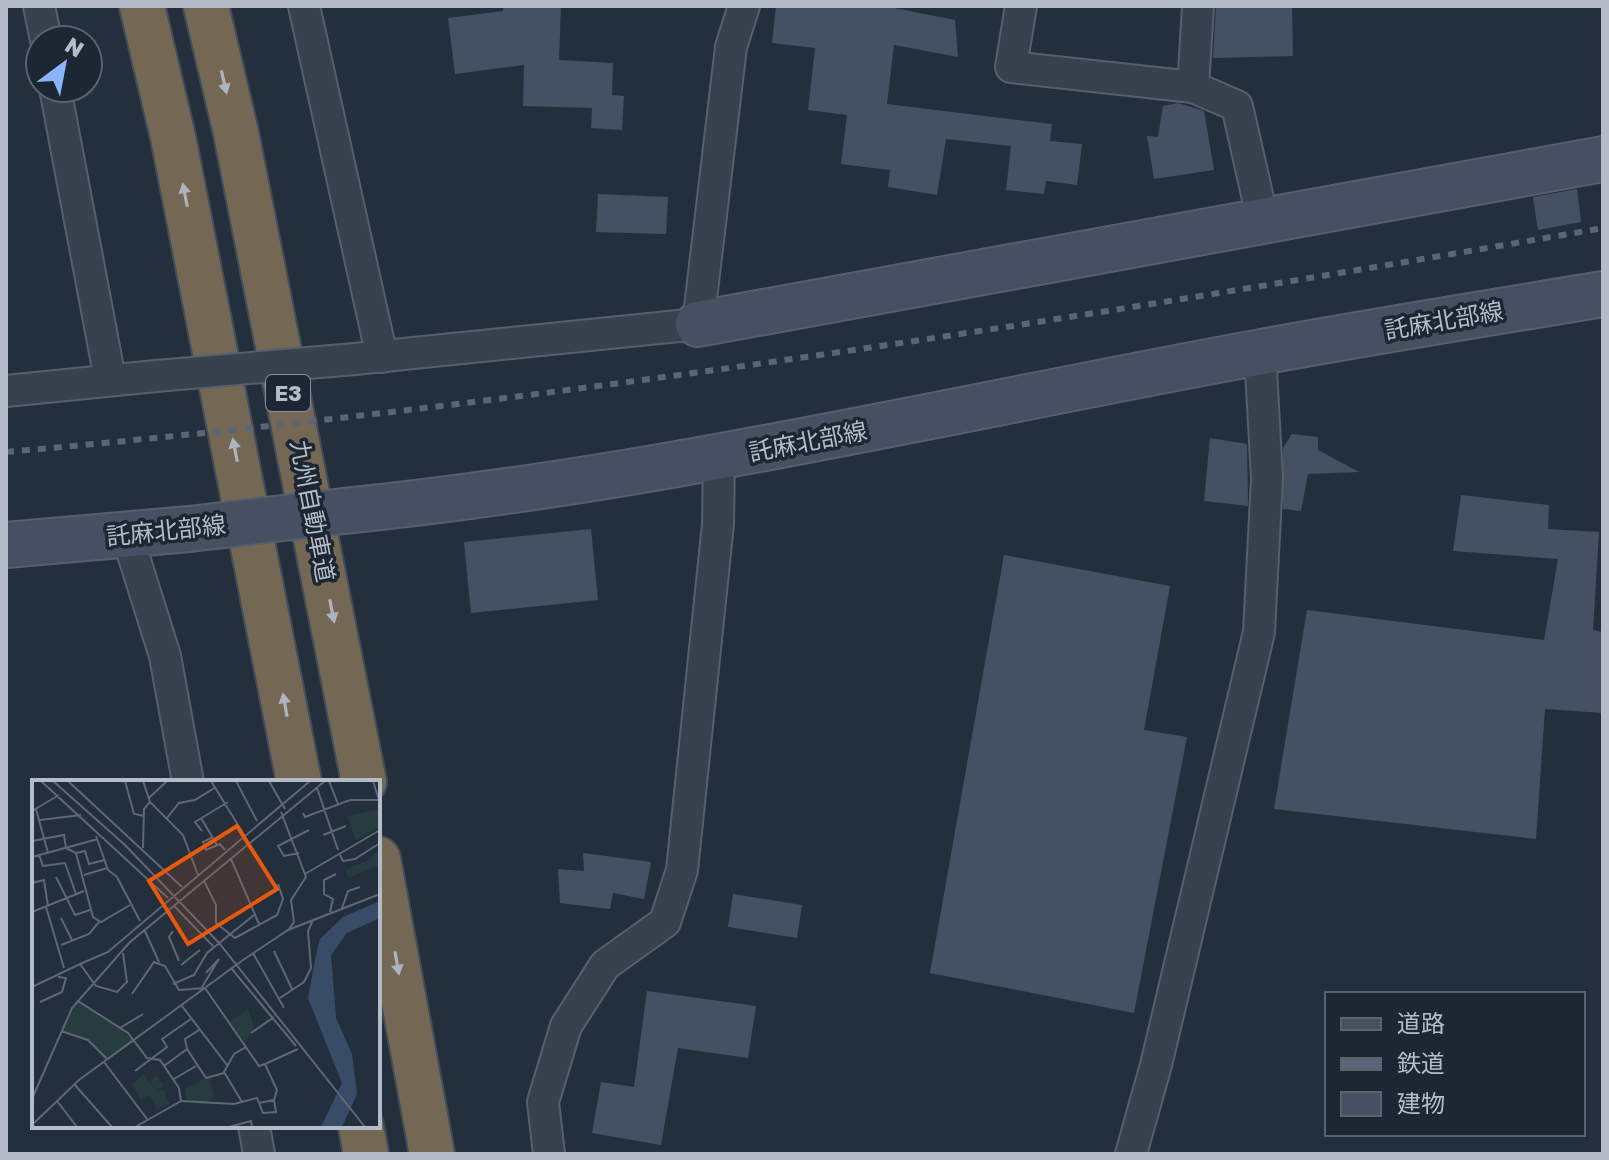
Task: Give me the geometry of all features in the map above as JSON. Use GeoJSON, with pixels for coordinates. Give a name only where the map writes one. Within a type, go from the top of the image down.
{"type":"FeatureCollection","features":[{"type":"Feature","properties":{"kind":"highway"},"geometry":{"type":"LineString","coordinates":[[142,6],[177,153],[299,780]]}},
{"type":"Feature","properties":{"kind":"highway","name":"九州自動車道"},"geometry":{"type":"LineString","coordinates":[[206,6],[236,133],[364,780]]}},
{"type":"Feature","properties":{"kind":"highway"},"geometry":{"type":"LineString","coordinates":[[380,870],[432,1154]]}},
{"type":"Feature","properties":{"kind":"highway"},"geometry":{"type":"LineString","coordinates":[[361,1128],[366,1154]]}},
{"type":"Feature","properties":{"kind":"main road"},"geometry":{"type":"LineString","coordinates":[[698,324],[1603,159]]}},
{"type":"Feature","properties":{"kind":"main road","name":"託麻北部線"},"geometry":{"type":"LineString","coordinates":[[6,545],[189,529],[479,497],[719,458],[1260,352],[1603,294]]}},
{"type":"Feature","properties":{"kind":"street"},"geometry":{"type":"LineString","coordinates":[[304,6],[368,358]]}},
{"type":"Feature","properties":{"kind":"street"},"geometry":{"type":"LineString","coordinates":[[6,391],[698,324],[731,47],[744,6]]}},
{"type":"Feature","properties":{"kind":"street"},"geometry":{"type":"LineString","coordinates":[[1021,6],[1011,67],[1193,87],[1237,106],[1263,221]]}},
{"type":"Feature","properties":{"kind":"street"},"geometry":{"type":"LineString","coordinates":[[1193,87],[1198,6]]}},
{"type":"Feature","properties":{"kind":"street"},"geometry":{"type":"LineString","coordinates":[[58,104],[110,379]]}},
{"type":"Feature","properties":{"kind":"street"},"geometry":{"type":"LineString","coordinates":[[1131,1154],[1156,1065],[1259,632],[1267,478],[1260,352]]}},
{"type":"Feature","properties":{"kind":"street"},"geometry":{"type":"LineString","coordinates":[[549,1154],[543,1102],[566,1026],[605,965],[665,922],[682,870],[718,524],[719,458]]}},
{"type":"Feature","properties":{"kind":"street"},"geometry":{"type":"LineString","coordinates":[[127,535],[165,656],[188,780]]}},
{"type":"Feature","properties":{"kind":"street"},"geometry":{"type":"LineString","coordinates":[[254,1128],[259,1154]]}},
{"type":"Feature","properties":{"kind":"building"},"geometry":{"type":"Polygon","coordinates":[[[504,6],[561,6],[559,60],[613,63],[612,95],[624,96],[622,130],[591,128],[592,108],[523,106],[524,65],[455,74],[448,18],[503,11],[504,6]]]}},
{"type":"Feature","properties":{"kind":"building"},"geometry":{"type":"Polygon","coordinates":[[[776,6],[884,6],[955,20],[958,57],[894,45],[887,104],[1052,124],[1050,141],[1082,144],[1077,185],[1046,181],[1044,194],[1006,190],[1011,146],[946,139],[937,195],[888,187],[890,170],[841,164],[847,115],[808,110],[815,48],[772,43],[776,6]]]}},
{"type":"Feature","properties":{"kind":"building"},"geometry":{"type":"Polygon","coordinates":[[[1216,6],[1292,6],[1293,56],[1213,58],[1216,6]]]}},
{"type":"Feature","properties":{"kind":"building"},"geometry":{"type":"Polygon","coordinates":[[[1178,103],[1204,111],[1214,170],[1154,179],[1147,136],[1158,137],[1163,106],[1178,103]]]}},
{"type":"Feature","properties":{"kind":"building"},"geometry":{"type":"Polygon","coordinates":[[[1577,189],[1581,222],[1538,230],[1533,197],[1577,189]]]}},
{"type":"Feature","properties":{"kind":"building"},"geometry":{"type":"Polygon","coordinates":[[[598,194],[668,197],[666,234],[596,232],[598,194]]]}},
{"type":"Feature","properties":{"kind":"building"},"geometry":{"type":"Polygon","coordinates":[[[1292,434],[1318,437],[1318,450],[1359,472],[1308,474],[1301,511],[1283,509],[1283,448],[1292,434]]]}},
{"type":"Feature","properties":{"kind":"building"},"geometry":{"type":"Polygon","coordinates":[[[1210,438],[1247,444],[1248,506],[1204,501],[1210,438]]]}},
{"type":"Feature","properties":{"kind":"building"},"geometry":{"type":"Polygon","coordinates":[[[1461,495],[1549,505],[1548,529],[1599,532],[1593,630],[1603,632],[1603,713],[1545,709],[1536,839],[1274,809],[1307,610],[1544,640],[1558,559],[1453,551],[1461,495]]]}},
{"type":"Feature","properties":{"kind":"building"},"geometry":{"type":"Polygon","coordinates":[[[591,529],[598,600],[471,613],[464,542],[591,529]]]}},
{"type":"Feature","properties":{"kind":"building"},"geometry":{"type":"Polygon","coordinates":[[[1004,555],[1170,586],[1144,730],[1187,737],[1134,1013],[930,973],[1004,555]]]}},
{"type":"Feature","properties":{"kind":"building"},"geometry":{"type":"Polygon","coordinates":[[[583,853],[651,862],[644,899],[613,893],[610,909],[560,903],[558,869],[584,871],[583,853]]]}},
{"type":"Feature","properties":{"kind":"building"},"geometry":{"type":"Polygon","coordinates":[[[733,894],[802,905],[797,938],[728,927],[733,894]]]}},
{"type":"Feature","properties":{"kind":"building"},"geometry":{"type":"Polygon","coordinates":[[[647,991],[756,1006],[748,1058],[678,1048],[661,1145],[592,1133],[601,1082],[634,1087],[647,991]]]}},
{"type":"Feature","properties":{"kind":"railway"},"geometry":{"type":"LineString","coordinates":[[6,452],[407,410],[807,357],[1205,295],[1603,228]]}}]}
